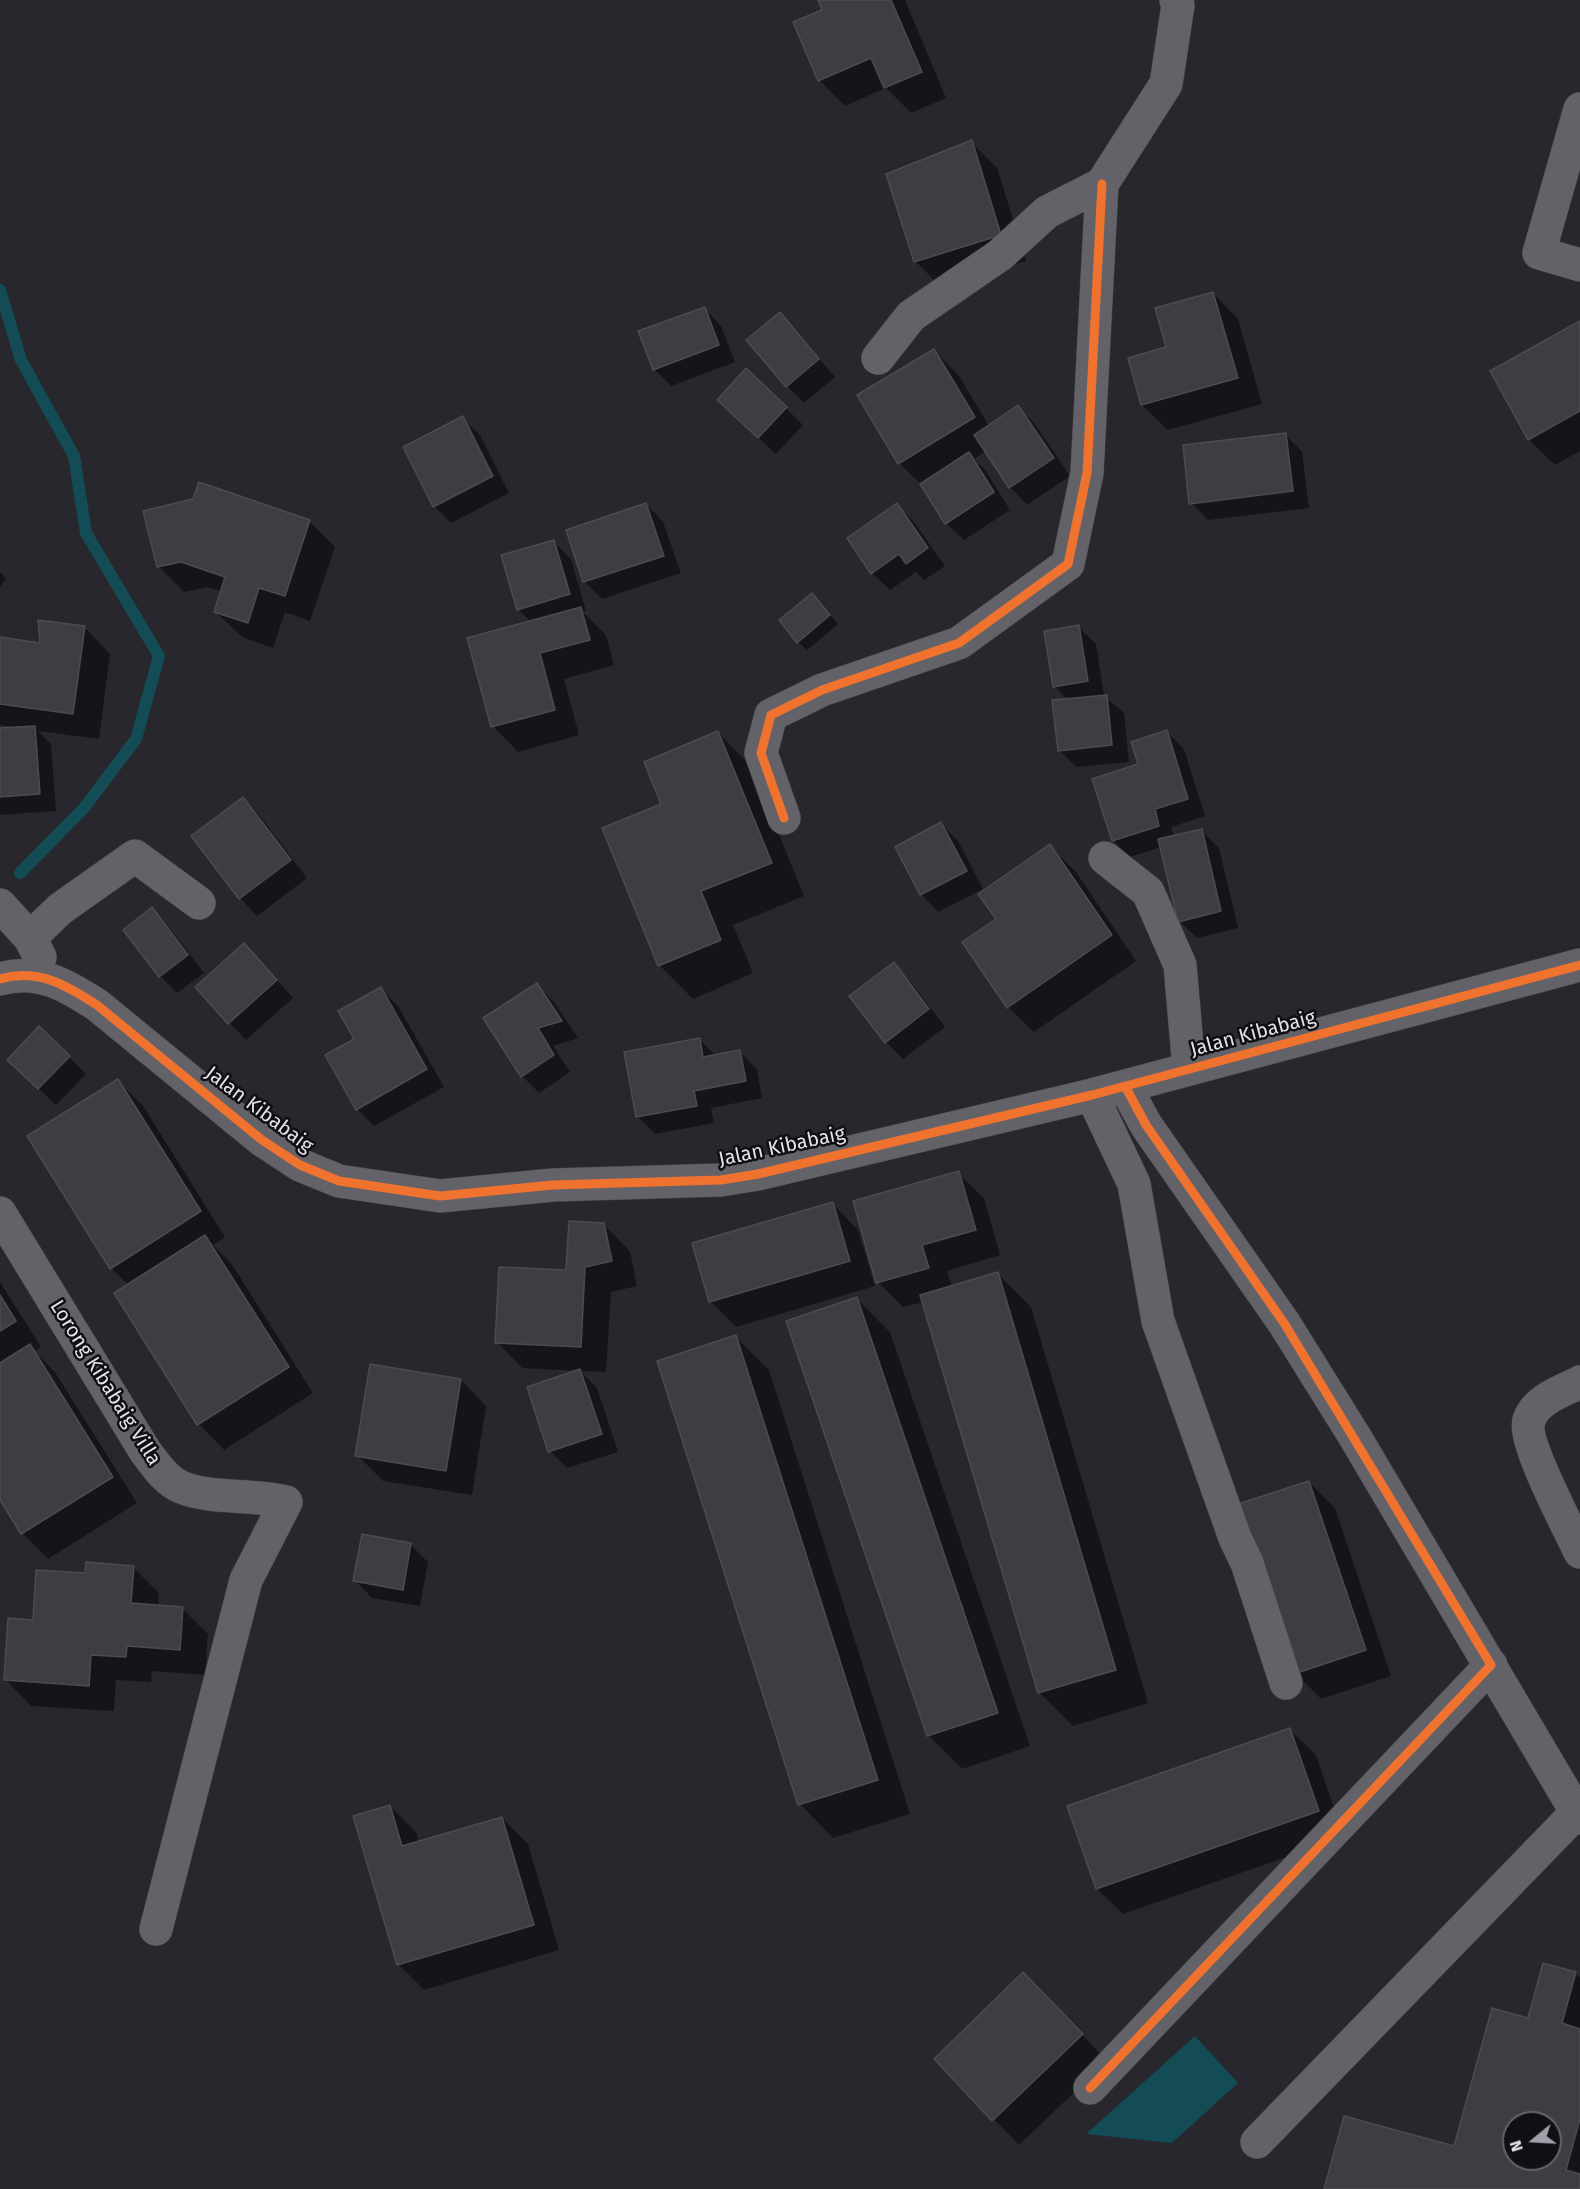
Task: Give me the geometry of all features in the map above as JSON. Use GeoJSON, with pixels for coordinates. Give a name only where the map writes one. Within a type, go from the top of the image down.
{"type":"FeatureCollection","features":[{"type":"Feature","properties":{"kind":"street"},"geometry":{"type":"LineString","coordinates":[[784,818],[761,753],[771,715],[822,690],[959,643],[1068,564],[1087,473],[1102,184],[1166,84],[1178,5],[1176,0]]}},
{"type":"Feature","properties":{"kind":"street"},"geometry":{"type":"LineString","coordinates":[[1580,109],[1539,253],[1580,265]]}},
{"type":"Feature","properties":{"kind":"street"},"geometry":{"type":"LineString","coordinates":[[878,358],[911,316],[1000,255],[1047,212],[1102,184]]}},
{"type":"Feature","properties":{"kind":"street"},"geometry":{"type":"LineString","coordinates":[[30,938],[60,909],[135,856],[199,903]]}},
{"type":"Feature","properties":{"kind":"street"},"geometry":{"type":"LineString","coordinates":[[1105,858],[1148,892],[1179,965],[1189,1069]]}},
{"type":"Feature","properties":{"kind":"street"},"geometry":{"type":"LineString","coordinates":[[0,905],[30,938],[50,978],[0,979]]}},
{"type":"Feature","properties":{"kind":"street","name":"Jalan Kibabaig"},"geometry":{"type":"LineString","coordinates":[[50,978],[97,1005],[262,1140],[300,1165],[339,1181],[440,1196],[553,1185],[721,1180],[1092,1095],[1580,965]]}},
{"type":"Feature","properties":{"kind":"street"},"geometry":{"type":"LineString","coordinates":[[1125,1086],[1146,1125],[1284,1323],[1579,1814],[1257,2142]]}},
{"type":"Feature","properties":{"kind":"street"},"geometry":{"type":"LineString","coordinates":[[1092,1095],[1134,1184],[1158,1321],[1235,1538],[1247,1563],[1286,1683]]}},
{"type":"Feature","properties":{"kind":"street","name":"Lorong Kibabaig Villa"},"geometry":{"type":"LineString","coordinates":[[0,1213],[145,1451],[162,1473],[179,1486],[196,1491],[266,1497],[286,1502],[246,1580],[156,1929]]}},
{"type":"Feature","properties":{"kind":"street"},"geometry":{"type":"LineString","coordinates":[[1580,1382],[1546,1399],[1529,1419],[1529,1440],[1580,1552]]}},
{"type":"Feature","properties":{"kind":"street"},"geometry":{"type":"LineString","coordinates":[[1090,2088],[1491,1665]]}},
{"type":"Feature","properties":{"kind":"water"},"geometry":{"type":"Polygon","coordinates":[[[1195,2036],[1238,2083],[1172,2143],[1086,2134],[1195,2036]]]}},
{"type":"Feature","properties":{"kind":"building"},"geometry":{"type":"Polygon","coordinates":[[[818,0],[891,0],[922,72],[884,88],[871,58],[818,81],[793,22],[822,10],[818,0]]]}},
{"type":"Feature","properties":{"kind":"building"},"geometry":{"type":"Polygon","coordinates":[[[972,140],[1001,235],[914,262],[886,174],[972,140]]]}},
{"type":"Feature","properties":{"kind":"building"},"geometry":{"type":"Polygon","coordinates":[[[1213,292],[1238,378],[1141,405],[1128,358],[1166,347],[1155,308],[1213,292]]]}},
{"type":"Feature","properties":{"kind":"building"},"geometry":{"type":"Polygon","coordinates":[[[705,307],[719,345],[653,370],[638,331],[705,307]]]}},
{"type":"Feature","properties":{"kind":"building"},"geometry":{"type":"Polygon","coordinates":[[[780,312],[819,359],[786,387],[746,340],[780,312]]]}},
{"type":"Feature","properties":{"kind":"building"},"geometry":{"type":"Polygon","coordinates":[[[1580,321],[1580,411],[1528,440],[1490,371],[1580,321]]]}},
{"type":"Feature","properties":{"kind":"building"},"geometry":{"type":"Polygon","coordinates":[[[934,349],[975,417],[898,464],[857,395],[934,349]]]}},
{"type":"Feature","properties":{"kind":"building"},"geometry":{"type":"Polygon","coordinates":[[[746,368],[787,407],[758,438],[717,400],[746,368]]]}},
{"type":"Feature","properties":{"kind":"building"},"geometry":{"type":"Polygon","coordinates":[[[1018,405],[1054,458],[1009,488],[974,435],[1018,405]]]}},
{"type":"Feature","properties":{"kind":"building"},"geometry":{"type":"Polygon","coordinates":[[[463,416],[493,476],[433,507],[403,447],[463,416]]]}},
{"type":"Feature","properties":{"kind":"building"},"geometry":{"type":"Polygon","coordinates":[[[1286,433],[1293,491],[1189,504],[1183,445],[1286,433]]]}},
{"type":"Feature","properties":{"kind":"building"},"geometry":{"type":"Polygon","coordinates":[[[969,452],[994,492],[945,524],[920,484],[969,452]]]}},
{"type":"Feature","properties":{"kind":"building"},"geometry":{"type":"Polygon","coordinates":[[[199,482],[310,520],[285,596],[259,588],[248,623],[214,612],[225,577],[181,562],[157,567],[143,511],[193,499],[199,482]]]}},
{"type":"Feature","properties":{"kind":"building"},"geometry":{"type":"Polygon","coordinates":[[[646,503],[664,556],[583,582],[566,530],[646,503]]]}},
{"type":"Feature","properties":{"kind":"building"},"geometry":{"type":"Polygon","coordinates":[[[897,503],[928,548],[906,564],[899,554],[871,574],[847,538],[897,503]]]}},
{"type":"Feature","properties":{"kind":"building"},"geometry":{"type":"Polygon","coordinates":[[[554,540],[570,594],[517,610],[501,555],[554,540]]]}},
{"type":"Feature","properties":{"kind":"building"},"geometry":{"type":"Polygon","coordinates":[[[812,593],[830,615],[797,643],[779,620],[812,593]]]}},
{"type":"Feature","properties":{"kind":"building"},"geometry":{"type":"Polygon","coordinates":[[[581,607],[590,640],[540,653],[555,710],[491,727],[467,638],[581,607]]]}},
{"type":"Feature","properties":{"kind":"building"},"geometry":{"type":"Polygon","coordinates":[[[38,620],[85,626],[73,714],[0,704],[0,637],[40,643],[38,620]]]}},
{"type":"Feature","properties":{"kind":"building"},"geometry":{"type":"Polygon","coordinates":[[[1079,625],[1088,681],[1053,687],[1044,631],[1079,625]]]}},
{"type":"Feature","properties":{"kind":"building"},"geometry":{"type":"Polygon","coordinates":[[[1107,695],[1112,745],[1058,751],[1052,700],[1107,695]]]}},
{"type":"Feature","properties":{"kind":"building"},"geometry":{"type":"Polygon","coordinates":[[[35,726],[40,794],[0,797],[0,728],[35,726]]]}},
{"type":"Feature","properties":{"kind":"building"},"geometry":{"type":"Polygon","coordinates":[[[1167,730],[1188,799],[1155,809],[1159,826],[1112,841],[1092,779],[1138,764],[1131,742],[1167,730]]]}},
{"type":"Feature","properties":{"kind":"building"},"geometry":{"type":"Polygon","coordinates":[[[718,731],[772,863],[701,891],[721,940],[658,966],[602,828],[661,804],[644,762],[718,731]]]}},
{"type":"Feature","properties":{"kind":"building"},"geometry":{"type":"Polygon","coordinates":[[[243,797],[291,860],[239,899],[191,836],[243,797]]]}},
{"type":"Feature","properties":{"kind":"building"},"geometry":{"type":"Polygon","coordinates":[[[941,822],[967,871],[920,895],[895,847],[941,822]]]}},
{"type":"Feature","properties":{"kind":"building"},"geometry":{"type":"Polygon","coordinates":[[[1202,829],[1221,911],[1178,922],[1158,839],[1202,829]]]}},
{"type":"Feature","properties":{"kind":"building"},"geometry":{"type":"Polygon","coordinates":[[[1050,844],[1112,935],[1007,1008],[962,942],[996,919],[978,894],[1050,844]]]}},
{"type":"Feature","properties":{"kind":"building"},"geometry":{"type":"Polygon","coordinates":[[[152,907],[188,955],[159,977],[123,930],[152,907]]]}},
{"type":"Feature","properties":{"kind":"building"},"geometry":{"type":"Polygon","coordinates":[[[244,943],[277,980],[228,1024],[195,987],[244,943]]]}},
{"type":"Feature","properties":{"kind":"building"},"geometry":{"type":"Polygon","coordinates":[[[894,962],[929,1009],[885,1043],[849,996],[894,962]]]}},
{"type":"Feature","properties":{"kind":"building"},"geometry":{"type":"Polygon","coordinates":[[[537,983],[562,1021],[538,1028],[554,1055],[521,1077],[483,1018],[537,983]]]}},
{"type":"Feature","properties":{"kind":"building"},"geometry":{"type":"Polygon","coordinates":[[[381,987],[427,1069],[356,1110],[325,1055],[354,1039],[338,1011],[381,987]]]}},
{"type":"Feature","properties":{"kind":"building"},"geometry":{"type":"Polygon","coordinates":[[[39,1026],[70,1056],[38,1089],[7,1060],[39,1026]]]}},
{"type":"Feature","properties":{"kind":"building"},"geometry":{"type":"Polygon","coordinates":[[[700,1038],[703,1057],[740,1050],[746,1081],[694,1091],[697,1106],[636,1117],[624,1052],[700,1038]]]}},
{"type":"Feature","properties":{"kind":"building"},"geometry":{"type":"Polygon","coordinates":[[[118,1079],[201,1211],[110,1269],[27,1136],[118,1079]]]}},
{"type":"Feature","properties":{"kind":"building"},"geometry":{"type":"Polygon","coordinates":[[[959,1171],[976,1230],[922,1245],[929,1268],[876,1283],[853,1201],[959,1171]]]}},
{"type":"Feature","properties":{"kind":"building"},"geometry":{"type":"Polygon","coordinates":[[[833,1202],[850,1261],[709,1302],[692,1243],[833,1202]]]}},
{"type":"Feature","properties":{"kind":"building"},"geometry":{"type":"Polygon","coordinates":[[[569,1221],[604,1223],[612,1261],[585,1267],[581,1347],[495,1343],[499,1267],[566,1270],[569,1221]]]}},
{"type":"Feature","properties":{"kind":"building"},"geometry":{"type":"Polygon","coordinates":[[[205,1235],[289,1367],[197,1425],[114,1293],[205,1235]]]}},
{"type":"Feature","properties":{"kind":"building"},"geometry":{"type":"Polygon","coordinates":[[[998,1272],[1116,1670],[1038,1693],[920,1295],[998,1272]]]}},
{"type":"Feature","properties":{"kind":"building"},"geometry":{"type":"Polygon","coordinates":[[[0,1295],[16,1321],[0,1331],[0,1295]]]}},
{"type":"Feature","properties":{"kind":"building"},"geometry":{"type":"Polygon","coordinates":[[[857,1297],[998,1713],[927,1736],[786,1321],[857,1297]]]}},
{"type":"Feature","properties":{"kind":"building"},"geometry":{"type":"Polygon","coordinates":[[[736,1335],[878,1780],[798,1805],[657,1361],[736,1335]]]}},
{"type":"Feature","properties":{"kind":"building"},"geometry":{"type":"Polygon","coordinates":[[[30,1344],[113,1477],[21,1534],[0,1500],[0,1363],[30,1344]]]}},
{"type":"Feature","properties":{"kind":"building"},"geometry":{"type":"Polygon","coordinates":[[[370,1364],[461,1379],[446,1471],[355,1456],[370,1364]]]}},
{"type":"Feature","properties":{"kind":"building"},"geometry":{"type":"Polygon","coordinates":[[[580,1369],[602,1434],[548,1452],[527,1387],[580,1369]]]}},
{"type":"Feature","properties":{"kind":"building"},"geometry":{"type":"Polygon","coordinates":[[[1309,1481],[1366,1650],[1294,1674],[1238,1504],[1309,1481]]]}},
{"type":"Feature","properties":{"kind":"building"},"geometry":{"type":"Polygon","coordinates":[[[362,1534],[411,1543],[403,1590],[353,1581],[362,1534]]]}},
{"type":"Feature","properties":{"kind":"building"},"geometry":{"type":"Polygon","coordinates":[[[86,1562],[134,1566],[131,1603],[183,1607],[180,1650],[127,1646],[126,1657],[91,1655],[89,1686],[4,1680],[8,1618],[33,1620],[36,1570],[85,1573],[86,1562]]]}},
{"type":"Feature","properties":{"kind":"building"},"geometry":{"type":"Polygon","coordinates":[[[1290,1728],[1319,1811],[1096,1889],[1067,1806],[1290,1728]]]}},
{"type":"Feature","properties":{"kind":"building"},"geometry":{"type":"Polygon","coordinates":[[[390,1805],[402,1846],[502,1817],[534,1925],[397,1965],[353,1816],[390,1805]]]}},
{"type":"Feature","properties":{"kind":"building"},"geometry":{"type":"Polygon","coordinates":[[[1543,1963],[1576,1972],[1562,2023],[1580,2029],[1580,2119],[1566,2170],[1580,2174],[1580,2189],[1324,2189],[1344,2116],[1454,2146],[1492,2008],[1528,2018],[1543,1963]]]}},
{"type":"Feature","properties":{"kind":"building"},"geometry":{"type":"Polygon","coordinates":[[[1023,1972],[1083,2034],[992,2121],[934,2059],[1023,1972]]]}},
{"type":"Feature","properties":{"kind":"waterway"},"geometry":{"type":"LineString","coordinates":[[0,290],[21,360],[74,456],[86,533],[159,656],[136,739],[84,808],[20,873]]}},
{"type":"Feature","properties":{"kind":"cycle path"},"geometry":{"type":"LineString","coordinates":[[784,818],[761,753],[771,715],[822,690],[959,643],[1068,564],[1087,473],[1102,184]]}},
{"type":"Feature","properties":{"kind":"cycle path"},"geometry":{"type":"LineString","coordinates":[[0,979],[27,976],[51,980],[97,1005],[262,1140],[300,1165],[339,1181],[440,1196],[553,1185],[721,1180],[758,1174],[1092,1095],[1580,965]]}},
{"type":"Feature","properties":{"kind":"cycle path"},"geometry":{"type":"LineString","coordinates":[[1090,2088],[1491,1665],[1284,1323],[1146,1125],[1125,1086]]}}]}
